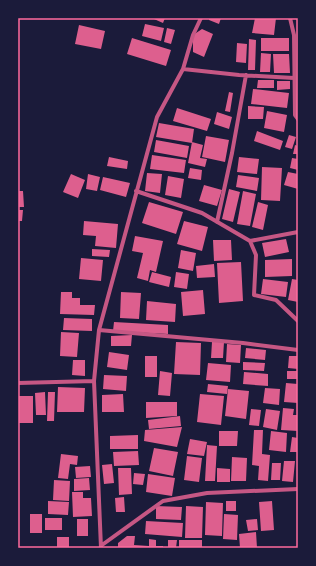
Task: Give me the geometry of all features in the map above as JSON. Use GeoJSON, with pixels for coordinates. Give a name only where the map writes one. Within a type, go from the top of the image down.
{"type":"FeatureCollection","features":[{"type":"Feature","properties":{"kind":"street"},"geometry":{"type":"LineString","coordinates":[[102,546],[94,381],[99,330],[157,117],[183,69],[193,35],[201,18]]}},
{"type":"Feature","properties":{"kind":"street"},"geometry":{"type":"LineString","coordinates":[[290,18],[294,35],[295,115],[298,118]]}},
{"type":"Feature","properties":{"kind":"street"},"geometry":{"type":"LineString","coordinates":[[183,69],[294,78]]}},
{"type":"Feature","properties":{"kind":"street"},"geometry":{"type":"LineString","coordinates":[[217,222],[232,153],[246,75]]}},
{"type":"Feature","properties":{"kind":"street"},"geometry":{"type":"LineString","coordinates":[[136,191],[202,214],[250,241],[256,255],[254,295],[276,300],[298,321]]}},
{"type":"Feature","properties":{"kind":"street"},"geometry":{"type":"LineString","coordinates":[[250,241],[298,232]]}},
{"type":"Feature","properties":{"kind":"street"},"geometry":{"type":"LineString","coordinates":[[99,330],[243,343],[298,350]]}},
{"type":"Feature","properties":{"kind":"street"},"geometry":{"type":"LineString","coordinates":[[18,383],[94,381]]}},
{"type":"Feature","properties":{"kind":"street"},"geometry":{"type":"LineString","coordinates":[[102,546],[163,501],[207,493],[298,489]]}},
{"type":"Feature","properties":{"kind":"building"},"geometry":{"type":"Polygon","coordinates":[[[154,18],[165,18],[163,23],[154,18]]]}},
{"type":"Feature","properties":{"kind":"building"},"geometry":{"type":"Polygon","coordinates":[[[209,18],[221,18],[219,24],[209,20],[209,18]]]}},
{"type":"Feature","properties":{"kind":"building"},"geometry":{"type":"Polygon","coordinates":[[[255,18],[276,18],[274,35],[252,33],[255,18]]]}},
{"type":"Feature","properties":{"kind":"building"},"geometry":{"type":"Polygon","coordinates":[[[145,24],[164,28],[161,41],[142,36],[145,24]]]}},
{"type":"Feature","properties":{"kind":"building"},"geometry":{"type":"Polygon","coordinates":[[[79,25],[105,31],[101,49],[75,44],[79,25]]]}},
{"type":"Feature","properties":{"kind":"building"},"geometry":{"type":"Polygon","coordinates":[[[167,28],[175,30],[171,44],[164,42],[167,28]]]}},
{"type":"Feature","properties":{"kind":"building"},"geometry":{"type":"Polygon","coordinates":[[[202,29],[213,34],[204,57],[193,52],[193,35],[202,29]]]}},
{"type":"Feature","properties":{"kind":"building"},"geometry":{"type":"Polygon","coordinates":[[[132,38],[171,50],[166,66],[127,54],[132,38]]]}},
{"type":"Feature","properties":{"kind":"building"},"geometry":{"type":"Polygon","coordinates":[[[261,38],[289,38],[289,51],[261,51],[261,38]]]}},
{"type":"Feature","properties":{"kind":"building"},"geometry":{"type":"Polygon","coordinates":[[[249,39],[256,40],[255,70],[248,70],[249,39]]]}},
{"type":"Feature","properties":{"kind":"building"},"geometry":{"type":"Polygon","coordinates":[[[237,43],[247,44],[246,63],[236,62],[237,43]]]}},
{"type":"Feature","properties":{"kind":"building"},"geometry":{"type":"Polygon","coordinates":[[[261,53],[271,54],[270,72],[260,72],[261,53]]]}},
{"type":"Feature","properties":{"kind":"building"},"geometry":{"type":"Polygon","coordinates":[[[273,54],[289,54],[290,73],[274,73],[273,54]]]}},
{"type":"Feature","properties":{"kind":"building"},"geometry":{"type":"Polygon","coordinates":[[[258,80],[274,80],[274,88],[257,88],[258,80]]]}},
{"type":"Feature","properties":{"kind":"building"},"geometry":{"type":"Polygon","coordinates":[[[277,81],[290,81],[290,89],[277,90],[277,81]]]}},
{"type":"Feature","properties":{"kind":"building"},"geometry":{"type":"Polygon","coordinates":[[[253,89],[289,93],[287,108],[251,104],[253,89]]]}},
{"type":"Feature","properties":{"kind":"building"},"geometry":{"type":"Polygon","coordinates":[[[229,92],[233,93],[230,112],[225,111],[229,92]]]}},
{"type":"Feature","properties":{"kind":"building"},"geometry":{"type":"Polygon","coordinates":[[[248,106],[264,107],[263,119],[248,119],[248,106]]]}},
{"type":"Feature","properties":{"kind":"building"},"geometry":{"type":"Polygon","coordinates":[[[177,108],[211,119],[207,131],[173,121],[177,108]]]}},
{"type":"Feature","properties":{"kind":"building"},"geometry":{"type":"Polygon","coordinates":[[[267,111],[287,115],[284,132],[264,128],[267,111]]]}},
{"type":"Feature","properties":{"kind":"building"},"geometry":{"type":"Polygon","coordinates":[[[217,112],[232,117],[229,129],[214,124],[217,112]]]}},
{"type":"Feature","properties":{"kind":"building"},"geometry":{"type":"Polygon","coordinates":[[[159,123],[194,129],[192,143],[156,137],[159,123]]]}},
{"type":"Feature","properties":{"kind":"building"},"geometry":{"type":"Polygon","coordinates":[[[257,131],[283,141],[280,150],[254,141],[257,131]]]}},
{"type":"Feature","properties":{"kind":"building"},"geometry":{"type":"Polygon","coordinates":[[[289,135],[296,137],[292,149],[285,147],[289,135]]]}},
{"type":"Feature","properties":{"kind":"building"},"geometry":{"type":"Polygon","coordinates":[[[206,136],[229,140],[225,162],[202,157],[206,136]]]}},
{"type":"Feature","properties":{"kind":"building"},"geometry":{"type":"Polygon","coordinates":[[[156,140],[189,146],[187,158],[154,152],[156,140]]]}},
{"type":"Feature","properties":{"kind":"building"},"geometry":{"type":"Polygon","coordinates":[[[192,142],[203,145],[200,158],[207,159],[205,167],[188,163],[192,142]]]}},
{"type":"Feature","properties":{"kind":"building"},"geometry":{"type":"Polygon","coordinates":[[[295,145],[298,146],[298,154],[293,154],[295,145]]]}},
{"type":"Feature","properties":{"kind":"building"},"geometry":{"type":"Polygon","coordinates":[[[152,155],[186,160],[184,173],[150,169],[152,155]]]}},
{"type":"Feature","properties":{"kind":"building"},"geometry":{"type":"Polygon","coordinates":[[[109,157],[128,161],[127,169],[107,166],[109,157]]]}},
{"type":"Feature","properties":{"kind":"building"},"geometry":{"type":"Polygon","coordinates":[[[239,157],[259,159],[257,174],[237,172],[239,157]]]}},
{"type":"Feature","properties":{"kind":"building"},"geometry":{"type":"Polygon","coordinates":[[[292,158],[298,159],[298,170],[290,168],[292,158]]]}},
{"type":"Feature","properties":{"kind":"building"},"geometry":{"type":"Polygon","coordinates":[[[262,167],[282,168],[280,201],[261,200],[262,167]]]}},
{"type":"Feature","properties":{"kind":"building"},"geometry":{"type":"Polygon","coordinates":[[[190,168],[202,170],[201,180],[188,178],[190,168]]]}},
{"type":"Feature","properties":{"kind":"building"},"geometry":{"type":"Polygon","coordinates":[[[288,172],[298,174],[298,189],[284,185],[288,172]]]}},
{"type":"Feature","properties":{"kind":"building"},"geometry":{"type":"Polygon","coordinates":[[[147,173],[162,174],[160,193],[145,191],[147,173]]]}},
{"type":"Feature","properties":{"kind":"building"},"geometry":{"type":"Polygon","coordinates":[[[71,174],[85,180],[78,198],[63,192],[71,174]]]}},
{"type":"Feature","properties":{"kind":"building"},"geometry":{"type":"Polygon","coordinates":[[[88,174],[100,177],[97,191],[86,189],[88,174]]]}},
{"type":"Feature","properties":{"kind":"building"},"geometry":{"type":"Polygon","coordinates":[[[238,175],[259,178],[257,191],[236,187],[238,175]]]}},
{"type":"Feature","properties":{"kind":"building"},"geometry":{"type":"Polygon","coordinates":[[[168,176],[184,179],[181,198],[165,195],[168,176]]]}},
{"type":"Feature","properties":{"kind":"building"},"geometry":{"type":"Polygon","coordinates":[[[103,177],[130,183],[126,197],[100,190],[103,177]]]}},
{"type":"Feature","properties":{"kind":"building"},"geometry":{"type":"Polygon","coordinates":[[[204,185],[222,190],[217,206],[199,201],[204,185]]]}},
{"type":"Feature","properties":{"kind":"building"},"geometry":{"type":"Polygon","coordinates":[[[229,189],[240,192],[233,222],[222,219],[229,189]]]}},
{"type":"Feature","properties":{"kind":"building"},"geometry":{"type":"Polygon","coordinates":[[[18,191],[23,191],[24,207],[18,207],[18,191]]]}},
{"type":"Feature","properties":{"kind":"building"},"geometry":{"type":"Polygon","coordinates":[[[243,191],[256,194],[250,226],[237,224],[243,191]]]}},
{"type":"Feature","properties":{"kind":"building"},"geometry":{"type":"Polygon","coordinates":[[[149,202],[183,212],[176,234],[142,223],[149,202]]]}},
{"type":"Feature","properties":{"kind":"building"},"geometry":{"type":"Polygon","coordinates":[[[258,202],[268,205],[263,230],[252,227],[258,202]]]}},
{"type":"Feature","properties":{"kind":"building"},"geometry":{"type":"Polygon","coordinates":[[[18,210],[23,210],[22,221],[18,221],[18,210]]]}},
{"type":"Feature","properties":{"kind":"building"},"geometry":{"type":"Polygon","coordinates":[[[84,221],[118,224],[116,248],[95,246],[96,236],[83,235],[84,221]]]}},
{"type":"Feature","properties":{"kind":"building"},"geometry":{"type":"Polygon","coordinates":[[[184,221],[208,227],[202,251],[177,244],[184,221]]]}},
{"type":"Feature","properties":{"kind":"building"},"geometry":{"type":"Polygon","coordinates":[[[135,236],[163,241],[156,272],[150,270],[148,281],[137,278],[143,253],[132,251],[135,236]]]}},
{"type":"Feature","properties":{"kind":"building"},"geometry":{"type":"Polygon","coordinates":[[[286,239],[289,252],[265,257],[262,243],[286,239]]]}},
{"type":"Feature","properties":{"kind":"building"},"geometry":{"type":"Polygon","coordinates":[[[213,240],[231,240],[232,260],[214,261],[213,240]]]}},
{"type":"Feature","properties":{"kind":"building"},"geometry":{"type":"Polygon","coordinates":[[[92,249],[110,250],[109,257],[92,256],[92,249]]]}},
{"type":"Feature","properties":{"kind":"building"},"geometry":{"type":"Polygon","coordinates":[[[181,250],[196,253],[193,271],[178,268],[181,250]]]}},
{"type":"Feature","properties":{"kind":"building"},"geometry":{"type":"Polygon","coordinates":[[[81,258],[103,260],[101,281],[79,279],[81,258]]]}},
{"type":"Feature","properties":{"kind":"building"},"geometry":{"type":"Polygon","coordinates":[[[292,259],[292,276],[265,277],[265,260],[292,259]]]}},
{"type":"Feature","properties":{"kind":"building"},"geometry":{"type":"Polygon","coordinates":[[[241,262],[243,301],[219,303],[217,263],[241,262]]]}},
{"type":"Feature","properties":{"kind":"building"},"geometry":{"type":"Polygon","coordinates":[[[214,264],[215,277],[197,278],[196,266],[214,264]]]}},
{"type":"Feature","properties":{"kind":"building"},"geometry":{"type":"Polygon","coordinates":[[[152,272],[171,277],[169,287],[149,282],[152,272]]]}},
{"type":"Feature","properties":{"kind":"building"},"geometry":{"type":"Polygon","coordinates":[[[176,272],[189,274],[187,289],[174,287],[176,272]]]}},
{"type":"Feature","properties":{"kind":"building"},"geometry":{"type":"Polygon","coordinates":[[[263,279],[288,282],[286,297],[261,294],[263,279]]]}},
{"type":"Feature","properties":{"kind":"building"},"geometry":{"type":"Polygon","coordinates":[[[292,279],[298,280],[298,302],[288,300],[292,279]]]}},
{"type":"Feature","properties":{"kind":"building"},"geometry":{"type":"Polygon","coordinates":[[[203,290],[205,314],[183,316],[181,292],[203,290]]]}},
{"type":"Feature","properties":{"kind":"building"},"geometry":{"type":"Polygon","coordinates":[[[61,292],[72,292],[72,298],[80,298],[80,305],[95,305],[94,315],[60,314],[61,292]]]}},
{"type":"Feature","properties":{"kind":"building"},"geometry":{"type":"Polygon","coordinates":[[[121,292],[141,293],[139,319],[120,318],[121,292]]]}},
{"type":"Feature","properties":{"kind":"building"},"geometry":{"type":"Polygon","coordinates":[[[147,301],[176,304],[175,322],[146,320],[147,301]]]}},
{"type":"Feature","properties":{"kind":"building"},"geometry":{"type":"Polygon","coordinates":[[[64,318],[92,319],[92,331],[63,330],[64,318]]]}},
{"type":"Feature","properties":{"kind":"building"},"geometry":{"type":"Polygon","coordinates":[[[114,322],[168,325],[168,334],[113,331],[114,322]]]}},
{"type":"Feature","properties":{"kind":"building"},"geometry":{"type":"Polygon","coordinates":[[[61,332],[79,333],[77,357],[60,356],[61,332]]]}},
{"type":"Feature","properties":{"kind":"building"},"geometry":{"type":"Polygon","coordinates":[[[132,335],[131,346],[111,346],[111,336],[132,335]]]}},
{"type":"Feature","properties":{"kind":"building"},"geometry":{"type":"Polygon","coordinates":[[[176,342],[201,343],[200,375],[174,374],[176,342]]]}},
{"type":"Feature","properties":{"kind":"building"},"geometry":{"type":"Polygon","coordinates":[[[212,342],[224,342],[223,358],[211,358],[212,342]]]}},
{"type":"Feature","properties":{"kind":"building"},"geometry":{"type":"Polygon","coordinates":[[[227,344],[241,345],[240,363],[226,362],[227,344]]]}},
{"type":"Feature","properties":{"kind":"building"},"geometry":{"type":"Polygon","coordinates":[[[246,348],[266,350],[265,360],[245,358],[246,348]]]}},
{"type":"Feature","properties":{"kind":"building"},"geometry":{"type":"Polygon","coordinates":[[[109,352],[129,355],[127,370],[107,367],[109,352]]]}},
{"type":"Feature","properties":{"kind":"building"},"geometry":{"type":"Polygon","coordinates":[[[145,356],[157,356],[157,377],[145,377],[145,356]]]}},
{"type":"Feature","properties":{"kind":"building"},"geometry":{"type":"Polygon","coordinates":[[[289,356],[298,356],[298,369],[288,368],[289,356]]]}},
{"type":"Feature","properties":{"kind":"building"},"geometry":{"type":"Polygon","coordinates":[[[73,360],[85,360],[85,376],[72,375],[73,360]]]}},
{"type":"Feature","properties":{"kind":"building"},"geometry":{"type":"Polygon","coordinates":[[[243,362],[265,363],[264,371],[243,370],[243,362]]]}},
{"type":"Feature","properties":{"kind":"building"},"geometry":{"type":"Polygon","coordinates":[[[208,363],[231,365],[230,382],[206,380],[208,363]]]}},
{"type":"Feature","properties":{"kind":"building"},"geometry":{"type":"Polygon","coordinates":[[[160,371],[172,373],[170,396],[158,395],[160,371]]]}},
{"type":"Feature","properties":{"kind":"building"},"geometry":{"type":"Polygon","coordinates":[[[287,371],[298,371],[298,379],[287,379],[287,371]]]}},
{"type":"Feature","properties":{"kind":"building"},"geometry":{"type":"Polygon","coordinates":[[[244,372],[268,374],[268,386],[243,384],[244,372]]]}},
{"type":"Feature","properties":{"kind":"building"},"geometry":{"type":"Polygon","coordinates":[[[104,375],[127,376],[126,391],[103,389],[104,375]]]}},
{"type":"Feature","properties":{"kind":"building"},"geometry":{"type":"Polygon","coordinates":[[[286,383],[298,384],[298,403],[284,402],[286,383]]]}},
{"type":"Feature","properties":{"kind":"building"},"geometry":{"type":"Polygon","coordinates":[[[208,384],[228,386],[227,394],[207,392],[208,384]]]}},
{"type":"Feature","properties":{"kind":"building"},"geometry":{"type":"Polygon","coordinates":[[[58,387],[85,388],[84,412],[57,412],[58,387]]]}},
{"type":"Feature","properties":{"kind":"building"},"geometry":{"type":"Polygon","coordinates":[[[265,388],[280,389],[279,405],[263,403],[265,388]]]}},
{"type":"Feature","properties":{"kind":"building"},"geometry":{"type":"Polygon","coordinates":[[[228,389],[249,391],[246,419],[225,416],[228,389]]]}},
{"type":"Feature","properties":{"kind":"building"},"geometry":{"type":"Polygon","coordinates":[[[45,392],[46,415],[36,415],[35,393],[45,392]]]}},
{"type":"Feature","properties":{"kind":"building"},"geometry":{"type":"Polygon","coordinates":[[[48,392],[55,392],[54,421],[47,421],[48,392]]]}},
{"type":"Feature","properties":{"kind":"building"},"geometry":{"type":"Polygon","coordinates":[[[123,394],[124,412],[102,412],[102,395],[123,394]]]}},
{"type":"Feature","properties":{"kind":"building"},"geometry":{"type":"Polygon","coordinates":[[[200,394],[224,396],[221,425],[197,422],[200,394]]]}},
{"type":"Feature","properties":{"kind":"building"},"geometry":{"type":"Polygon","coordinates":[[[18,396],[33,396],[33,423],[18,423],[18,396]]]}},
{"type":"Feature","properties":{"kind":"building"},"geometry":{"type":"Polygon","coordinates":[[[146,402],[177,402],[177,416],[146,418],[146,402]]]}},
{"type":"Feature","properties":{"kind":"building"},"geometry":{"type":"Polygon","coordinates":[[[283,408],[294,409],[293,415],[298,415],[298,431],[281,430],[283,408]]]}},
{"type":"Feature","properties":{"kind":"building"},"geometry":{"type":"Polygon","coordinates":[[[251,409],[261,410],[259,426],[249,425],[251,409]]]}},
{"type":"Feature","properties":{"kind":"building"},"geometry":{"type":"Polygon","coordinates":[[[266,409],[280,411],[277,430],[263,427],[266,409]]]}},
{"type":"Feature","properties":{"kind":"building"},"geometry":{"type":"Polygon","coordinates":[[[180,416],[181,426],[149,429],[148,420],[180,416]]]}},
{"type":"Feature","properties":{"kind":"building"},"geometry":{"type":"Polygon","coordinates":[[[182,427],[177,447],[144,441],[145,430],[182,427]]]}},
{"type":"Feature","properties":{"kind":"building"},"geometry":{"type":"Polygon","coordinates":[[[254,430],[263,430],[262,454],[270,455],[268,481],[258,480],[259,466],[252,465],[254,430]]]}},
{"type":"Feature","properties":{"kind":"building"},"geometry":{"type":"Polygon","coordinates":[[[219,431],[238,431],[237,446],[219,446],[219,431]]]}},
{"type":"Feature","properties":{"kind":"building"},"geometry":{"type":"Polygon","coordinates":[[[271,431],[287,433],[286,452],[269,450],[271,431]]]}},
{"type":"Feature","properties":{"kind":"building"},"geometry":{"type":"Polygon","coordinates":[[[138,435],[138,449],[110,449],[110,436],[138,435]]]}},
{"type":"Feature","properties":{"kind":"building"},"geometry":{"type":"Polygon","coordinates":[[[292,437],[298,438],[298,452],[290,452],[292,437]]]}},
{"type":"Feature","properties":{"kind":"building"},"geometry":{"type":"Polygon","coordinates":[[[190,439],[207,442],[204,456],[187,454],[190,439]]]}},
{"type":"Feature","properties":{"kind":"building"},"geometry":{"type":"Polygon","coordinates":[[[207,445],[217,446],[215,481],[205,481],[207,445]]]}},
{"type":"Feature","properties":{"kind":"building"},"geometry":{"type":"Polygon","coordinates":[[[154,448],[178,452],[173,476],[149,471],[154,448]]]}},
{"type":"Feature","properties":{"kind":"building"},"geometry":{"type":"Polygon","coordinates":[[[138,451],[139,465],[114,466],[113,452],[138,451]]]}},
{"type":"Feature","properties":{"kind":"building"},"geometry":{"type":"Polygon","coordinates":[[[61,454],[78,456],[77,465],[70,464],[68,479],[58,478],[61,454]]]}},
{"type":"Feature","properties":{"kind":"building"},"geometry":{"type":"Polygon","coordinates":[[[187,456],[202,458],[199,482],[184,480],[187,456]]]}},
{"type":"Feature","properties":{"kind":"building"},"geometry":{"type":"Polygon","coordinates":[[[232,457],[247,458],[246,481],[231,481],[232,457]]]}},
{"type":"Feature","properties":{"kind":"building"},"geometry":{"type":"Polygon","coordinates":[[[284,461],[295,461],[293,482],[282,481],[284,461]]]}},
{"type":"Feature","properties":{"kind":"building"},"geometry":{"type":"Polygon","coordinates":[[[272,463],[281,463],[280,480],[271,480],[272,463]]]}},
{"type":"Feature","properties":{"kind":"building"},"geometry":{"type":"Polygon","coordinates":[[[112,464],[114,483],[104,484],[102,465],[112,464]]]}},
{"type":"Feature","properties":{"kind":"building"},"geometry":{"type":"Polygon","coordinates":[[[90,466],[91,477],[76,478],[75,467],[90,466]]]}},
{"type":"Feature","properties":{"kind":"building"},"geometry":{"type":"Polygon","coordinates":[[[118,468],[131,468],[132,494],[119,495],[118,468]]]}},
{"type":"Feature","properties":{"kind":"building"},"geometry":{"type":"Polygon","coordinates":[[[217,468],[230,469],[230,482],[217,482],[217,468]]]}},
{"type":"Feature","properties":{"kind":"building"},"geometry":{"type":"Polygon","coordinates":[[[134,473],[145,474],[143,485],[133,484],[134,473]]]}},
{"type":"Feature","properties":{"kind":"building"},"geometry":{"type":"Polygon","coordinates":[[[148,474],[175,478],[172,496],[146,492],[148,474]]]}},
{"type":"Feature","properties":{"kind":"building"},"geometry":{"type":"Polygon","coordinates":[[[89,478],[90,490],[74,491],[74,479],[89,478]]]}},
{"type":"Feature","properties":{"kind":"building"},"geometry":{"type":"Polygon","coordinates":[[[54,480],[70,481],[69,501],[53,500],[54,480]]]}},
{"type":"Feature","properties":{"kind":"building"},"geometry":{"type":"Polygon","coordinates":[[[72,492],[83,492],[83,498],[91,498],[92,516],[73,517],[72,492]]]}},
{"type":"Feature","properties":{"kind":"building"},"geometry":{"type":"Polygon","coordinates":[[[124,497],[125,512],[116,512],[115,498],[124,497]]]}},
{"type":"Feature","properties":{"kind":"building"},"geometry":{"type":"Polygon","coordinates":[[[48,501],[69,502],[68,515],[48,514],[48,501]]]}},
{"type":"Feature","properties":{"kind":"building"},"geometry":{"type":"Polygon","coordinates":[[[226,501],[236,501],[236,511],[226,511],[226,501]]]}},
{"type":"Feature","properties":{"kind":"building"},"geometry":{"type":"Polygon","coordinates":[[[272,501],[274,530],[261,531],[259,502],[272,501]]]}},
{"type":"Feature","properties":{"kind":"building"},"geometry":{"type":"Polygon","coordinates":[[[206,502],[223,503],[222,536],[205,535],[206,502]]]}},
{"type":"Feature","properties":{"kind":"building"},"geometry":{"type":"Polygon","coordinates":[[[156,506],[182,507],[181,520],[156,519],[156,506]]]}},
{"type":"Feature","properties":{"kind":"building"},"geometry":{"type":"Polygon","coordinates":[[[186,506],[203,507],[202,538],[185,538],[186,506]]]}},
{"type":"Feature","properties":{"kind":"building"},"geometry":{"type":"Polygon","coordinates":[[[30,514],[42,514],[42,533],[30,533],[30,514]]]}},
{"type":"Feature","properties":{"kind":"building"},"geometry":{"type":"Polygon","coordinates":[[[224,514],[238,515],[237,540],[223,539],[224,514]]]}},
{"type":"Feature","properties":{"kind":"building"},"geometry":{"type":"Polygon","coordinates":[[[45,518],[62,518],[62,530],[45,530],[45,518]]]}},
{"type":"Feature","properties":{"kind":"building"},"geometry":{"type":"Polygon","coordinates":[[[77,519],[88,519],[88,536],[77,536],[77,519]]]}},
{"type":"Feature","properties":{"kind":"building"},"geometry":{"type":"Polygon","coordinates":[[[257,519],[258,530],[248,531],[246,520],[257,519]]]}},
{"type":"Feature","properties":{"kind":"building"},"geometry":{"type":"Polygon","coordinates":[[[146,521],[183,523],[182,537],[145,534],[146,521]]]}},
{"type":"Feature","properties":{"kind":"building"},"geometry":{"type":"Polygon","coordinates":[[[256,532],[257,548],[240,548],[239,534],[256,532]]]}},
{"type":"Feature","properties":{"kind":"building"},"geometry":{"type":"Polygon","coordinates":[[[127,536],[135,536],[134,545],[149,546],[149,539],[156,540],[156,546],[163,546],[163,548],[118,548],[118,543],[127,536]]]}},
{"type":"Feature","properties":{"kind":"building"},"geometry":{"type":"Polygon","coordinates":[[[57,537],[69,537],[69,548],[57,548],[57,537]]]}},
{"type":"Feature","properties":{"kind":"building"},"geometry":{"type":"Polygon","coordinates":[[[168,540],[177,540],[176,548],[168,548],[168,540]]]}},
{"type":"Feature","properties":{"kind":"building"},"geometry":{"type":"Polygon","coordinates":[[[179,540],[202,540],[202,548],[179,548],[179,540]]]}}]}
